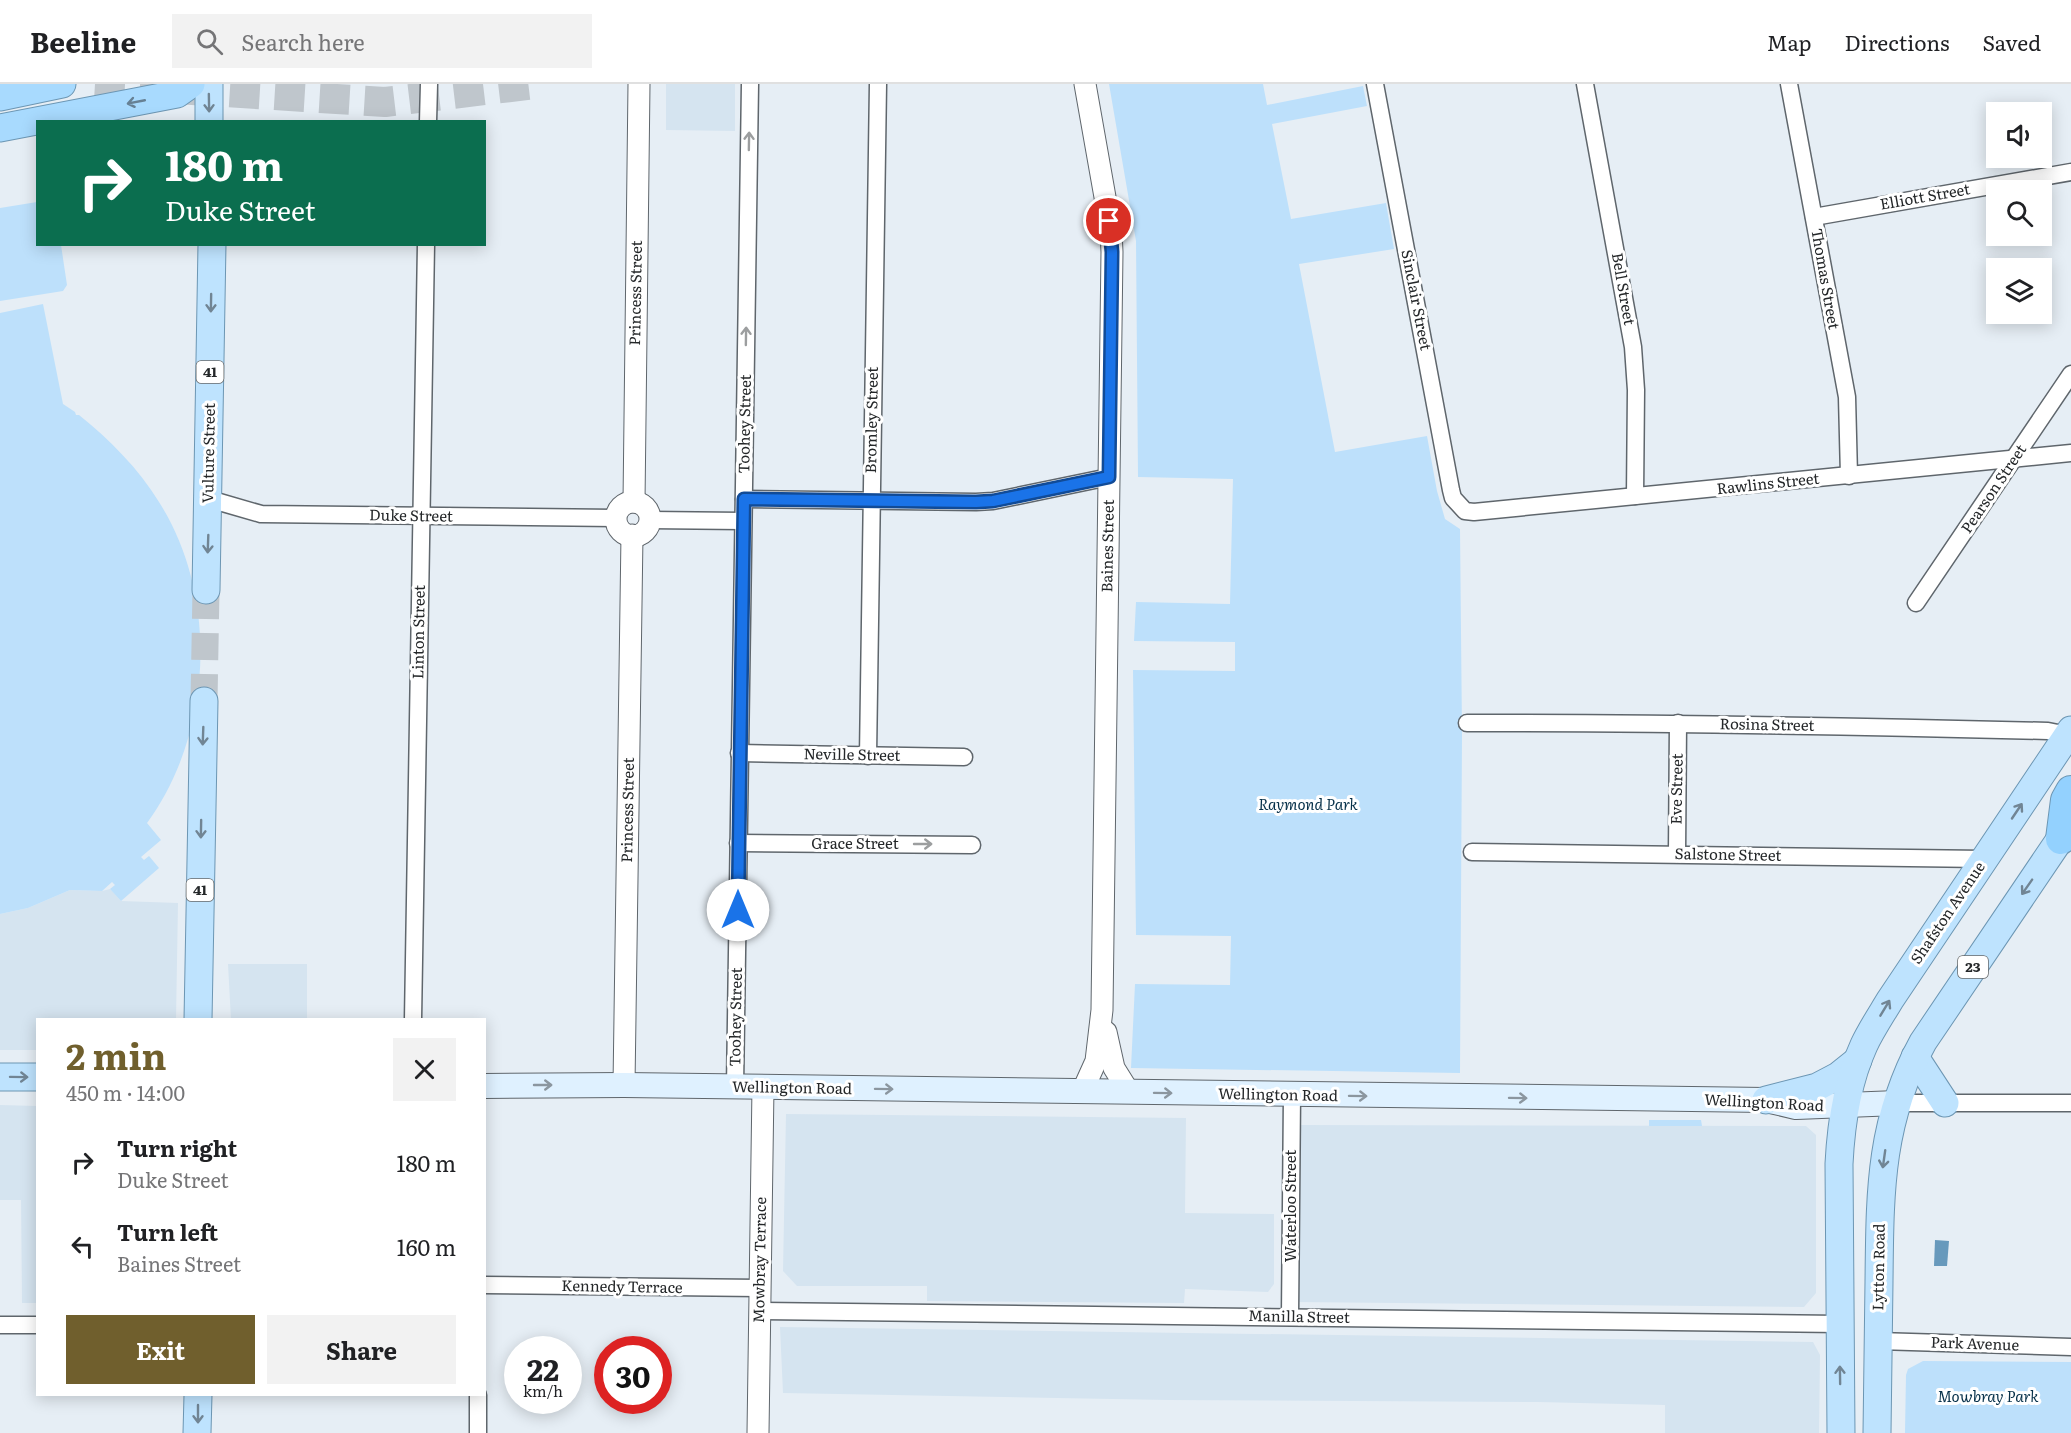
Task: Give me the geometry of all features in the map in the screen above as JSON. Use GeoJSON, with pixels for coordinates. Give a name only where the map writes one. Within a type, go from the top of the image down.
{"type":"FeatureCollection","features":[{"type":"Feature","properties":{"kind":"highway"},"geometry":{"type":"LineString","coordinates":[[0,97],[62,84]]}},
{"type":"Feature","properties":{"kind":"highway"},"geometry":{"type":"LineString","coordinates":[[42,120],[177,94],[191,84]]}},
{"type":"Feature","properties":{"kind":"highway"},"geometry":{"type":"LineString","coordinates":[[0,128],[36,121]]}},
{"type":"Feature","properties":{"kind":"highway"},"geometry":{"type":"LineString","coordinates":[[2066,831],[2066,800],[2071,791]]}},
{"type":"Feature","properties":{"kind":"main road"},"geometry":{"type":"LineString","coordinates":[[209,84],[209,120]]}},
{"type":"Feature","properties":{"kind":"main road","name":"Vulture Street"},"geometry":{"type":"LineString","coordinates":[[206,590],[212,246]]}},
{"type":"Feature","properties":{"kind":"main road","name":"41"},"geometry":{"type":"LineString","coordinates":[[201,1017],[204,701]]}},
{"type":"Feature","properties":{"kind":"main road","name":"Shafston Avenue"},"geometry":{"type":"LineString","coordinates":[[1845,1106],[1864,1045],[1890,1000],[2069,733]]}},
{"type":"Feature","properties":{"kind":"main road","name":"23"},"geometry":{"type":"LineString","coordinates":[[1897,1102],[1915,1058],[1950,1000],[2066,831]]}},
{"type":"Feature","properties":{"kind":"main road"},"geometry":{"type":"LineString","coordinates":[[1915,1058],[1945,1103]]}},
{"type":"Feature","properties":{"kind":"main road"},"geometry":{"type":"LineString","coordinates":[[1766,1100],[1817,1088],[1838,1076],[1858,1060]]}},
{"type":"Feature","properties":{"kind":"main road"},"geometry":{"type":"LineString","coordinates":[[0,1077],[36,1077]]}},
{"type":"Feature","properties":{"kind":"main road","name":"Wellington Road"},"geometry":{"type":"LineString","coordinates":[[486,1086],[624,1085],[1766,1100],[1796,1107],[1897,1102]]}},
{"type":"Feature","properties":{"kind":"main road","name":"Lytton Road"},"geometry":{"type":"LineString","coordinates":[[1877,1433],[1882,1172],[1897,1102]]}},
{"type":"Feature","properties":{"kind":"main road"},"geometry":{"type":"LineString","coordinates":[[1841,1433],[1839,1164],[1840,1136],[1845,1106]]}},
{"type":"Feature","properties":{"kind":"main road"},"geometry":{"type":"LineString","coordinates":[[197,1433],[198,1396]]}},
{"type":"Feature","properties":{"kind":"street"},"geometry":{"type":"LineString","coordinates":[[428,120],[429,84]]}},
{"type":"Feature","properties":{"kind":"street","name":"Princess Street"},"geometry":{"type":"LineString","coordinates":[[634,502],[639,84]]}},
{"type":"Feature","properties":{"kind":"street","name":"Toohey Street"},"geometry":{"type":"LineString","coordinates":[[735,1087],[750,84]]}},
{"type":"Feature","properties":{"kind":"street","name":"Bromley Street"},"geometry":{"type":"LineString","coordinates":[[868,756],[878,84]]}},
{"type":"Feature","properties":{"kind":"street","name":"Baines Street"},"geometry":{"type":"LineString","coordinates":[[1082,1092],[1096,1061],[1102,1010],[1112,241],[1085,84]]}},
{"type":"Feature","properties":{"kind":"street","name":"Sinclair Street"},"geometry":{"type":"LineString","coordinates":[[1375,84],[1451,489],[1454,498],[1465,512]]}},
{"type":"Feature","properties":{"kind":"street","name":"Bell Street"},"geometry":{"type":"LineString","coordinates":[[1585,84],[1633,347],[1636,390],[1635,496]]}},
{"type":"Feature","properties":{"kind":"street","name":"Thomas Street"},"geometry":{"type":"LineString","coordinates":[[1789,84],[1846,397],[1848,476]]}},
{"type":"Feature","properties":{"kind":"street","name":"Elliott Street"},"geometry":{"type":"LineString","coordinates":[[1814,217],[2071,172]]}},
{"type":"Feature","properties":{"kind":"street","name":"Linton Street"},"geometry":{"type":"LineString","coordinates":[[413,1018],[426,246]]}},
{"type":"Feature","properties":{"kind":"street","name":"Pearson Street"},"geometry":{"type":"LineString","coordinates":[[1916,603],[2071,374]]}},
{"type":"Feature","properties":{"kind":"street","name":"Rawlins Street"},"geometry":{"type":"LineString","coordinates":[[1465,512],[2071,453]]}},
{"type":"Feature","properties":{"kind":"street"},"geometry":{"type":"LineString","coordinates":[[744,499],[993,501],[1109,477]]}},
{"type":"Feature","properties":{"kind":"street","name":"Duke Street"},"geometry":{"type":"LineString","coordinates":[[208,499],[261,514],[616,518]]}},
{"type":"Feature","properties":{"kind":"street"},"geometry":{"type":"LineString","coordinates":[[634,502],[643,506],[649,515],[646,529],[632,536],[622,532],[616,518],[623,505],[634,502]]}},
{"type":"Feature","properties":{"kind":"street"},"geometry":{"type":"LineString","coordinates":[[649,520],[743,521]]}},
{"type":"Feature","properties":{"kind":"street","name":"Princess Street"},"geometry":{"type":"LineString","coordinates":[[624,1085],[632,536]]}},
{"type":"Feature","properties":{"kind":"street","name":"Rosina Street"},"geometry":{"type":"LineString","coordinates":[[1467,723],[1678,723],[2025,730],[2069,733]]}},
{"type":"Feature","properties":{"kind":"street","name":"Eve Street"},"geometry":{"type":"LineString","coordinates":[[1677,854],[1678,723]]}},
{"type":"Feature","properties":{"kind":"street","name":"Neville Street"},"geometry":{"type":"LineString","coordinates":[[739,753],[964,757]]}},
{"type":"Feature","properties":{"kind":"street","name":"Grace Street"},"geometry":{"type":"LineString","coordinates":[[738,843],[972,845]]}},
{"type":"Feature","properties":{"kind":"street","name":"Salstone Street"},"geometry":{"type":"LineString","coordinates":[[1472,852],[1984,859]]}},
{"type":"Feature","properties":{"kind":"street","name":"Baines Street"},"geometry":{"type":"LineString","coordinates":[[1102,1010],[1112,1062],[1129,1092]]}},
{"type":"Feature","properties":{"kind":"street","name":"Mowbray Terrace"},"geometry":{"type":"LineString","coordinates":[[758,1433],[763,1088]]}},
{"type":"Feature","properties":{"kind":"street","name":"Waterloo Street"},"geometry":{"type":"LineString","coordinates":[[1290,1316],[1292,1095]]}},
{"type":"Feature","properties":{"kind":"street","name":"Wellington Road"},"geometry":{"type":"LineString","coordinates":[[1897,1102],[2071,1103]]}},
{"type":"Feature","properties":{"kind":"street","name":"Kennedy Terrace"},"geometry":{"type":"LineString","coordinates":[[486,1285],[760,1288]]}},
{"type":"Feature","properties":{"kind":"street","name":"Manilla Street"},"geometry":{"type":"LineString","coordinates":[[760,1311],[1839,1324]]}},
{"type":"Feature","properties":{"kind":"street"},"geometry":{"type":"LineString","coordinates":[[0,1325],[36,1325]]}},
{"type":"Feature","properties":{"kind":"street","name":"Park Avenue"},"geometry":{"type":"LineString","coordinates":[[1878,1341],[2071,1347]]}},
{"type":"Feature","properties":{"kind":"street"},"geometry":{"type":"LineString","coordinates":[[478,1396],[478,1433]]}},
{"type":"Feature","properties":{"kind":"shaded area"},"geometry":{"type":"Polygon","coordinates":[[[666,84],[735,84],[735,131],[666,130],[666,84]]]}},
{"type":"Feature","properties":{"kind":"shaded area"},"geometry":{"type":"Polygon","coordinates":[[[110,889],[121,901],[178,903],[176,1018],[36,1018],[36,1050],[0,1050],[0,914],[28,908],[70,890],[110,889]]]}},
{"type":"Feature","properties":{"kind":"shaded area"},"geometry":{"type":"Polygon","coordinates":[[[228,964],[307,964],[307,1018],[231,1018],[228,964]]]}},
{"type":"Feature","properties":{"kind":"shaded area"},"geometry":{"type":"Polygon","coordinates":[[[0,1105],[36,1106],[36,1303],[22,1303],[21,1200],[0,1200],[0,1105]]]}},
{"type":"Feature","properties":{"kind":"shaded area"},"geometry":{"type":"Polygon","coordinates":[[[786,1114],[1186,1118],[1185,1213],[1274,1214],[1274,1284],[1268,1292],[1185,1289],[1184,1303],[927,1301],[927,1286],[797,1286],[783,1271],[786,1114]]]}},
{"type":"Feature","properties":{"kind":"shaded area"},"geometry":{"type":"Polygon","coordinates":[[[1296,1125],[1806,1126],[1816,1135],[1816,1293],[1804,1307],[1294,1302],[1296,1125]]]}},
{"type":"Feature","properties":{"kind":"shaded area"},"geometry":{"type":"Polygon","coordinates":[[[1935,1240],[1949,1241],[1947,1266],[1934,1266],[1935,1240]]]}},
{"type":"Feature","properties":{"kind":"shaded area"},"geometry":{"type":"Polygon","coordinates":[[[780,1327],[1813,1342],[1820,1355],[1819,1433],[1665,1433],[1665,1405],[783,1393],[780,1327]]]}},
{"type":"Feature","properties":{"kind":"green space","name":"Raymond Park"},"geometry":{"type":"Polygon","coordinates":[[[1109,84],[1263,84],[1267,105],[1363,86],[1367,106],[1272,124],[1291,219],[1386,203],[1394,249],[1299,264],[1335,452],[1427,436],[1437,491],[1445,519],[1460,529],[1462,734],[1460,1073],[1131,1068],[1135,984],[1230,985],[1231,936],[1136,935],[1133,670],[1235,671],[1235,642],[1134,641],[1136,602],[1230,604],[1233,479],[1138,477],[1136,241],[1109,84]]]}},
{"type":"Feature","properties":{"kind":"green space"},"geometry":{"type":"Polygon","coordinates":[[[36,202],[36,246],[61,246],[67,285],[63,291],[0,301],[0,208],[36,202]]]}},
{"type":"Feature","properties":{"kind":"green space"},"geometry":{"type":"Polygon","coordinates":[[[43,304],[63,404],[102,434],[133,466],[159,502],[178,539],[192,579],[199,621],[200,664],[196,707],[185,748],[169,787],[147,823],[161,840],[141,857],[144,860],[149,856],[159,868],[121,901],[110,889],[115,885],[112,882],[102,891],[70,890],[28,908],[0,914],[0,313],[43,304]]]}},
{"type":"Feature","properties":{"kind":"green space"},"geometry":{"type":"Polygon","coordinates":[[[1649,1120],[1701,1120],[1702,1126],[1649,1126],[1649,1120]]]}},
{"type":"Feature","properties":{"kind":"green space","name":"Mowbray Park"},"geometry":{"type":"Polygon","coordinates":[[[1923,1361],[2071,1362],[2071,1433],[1905,1433],[1906,1375],[1908,1369],[1923,1361]]]}},
{"type":"Feature","properties":{"kind":"tunnel"},"geometry":{"type":"LineString","coordinates":[[95,84],[385,102],[536,84]]}},
{"type":"Feature","properties":{"kind":"tunnel"},"geometry":{"type":"LineString","coordinates":[[204,701],[206,590]]}},
{"type":"Feature","properties":{"kind":"route"},"geometry":{"type":"LineString","coordinates":[[738,910],[744,499],[993,501],[1109,477],[1112,252],[1109,221]]}}]}
